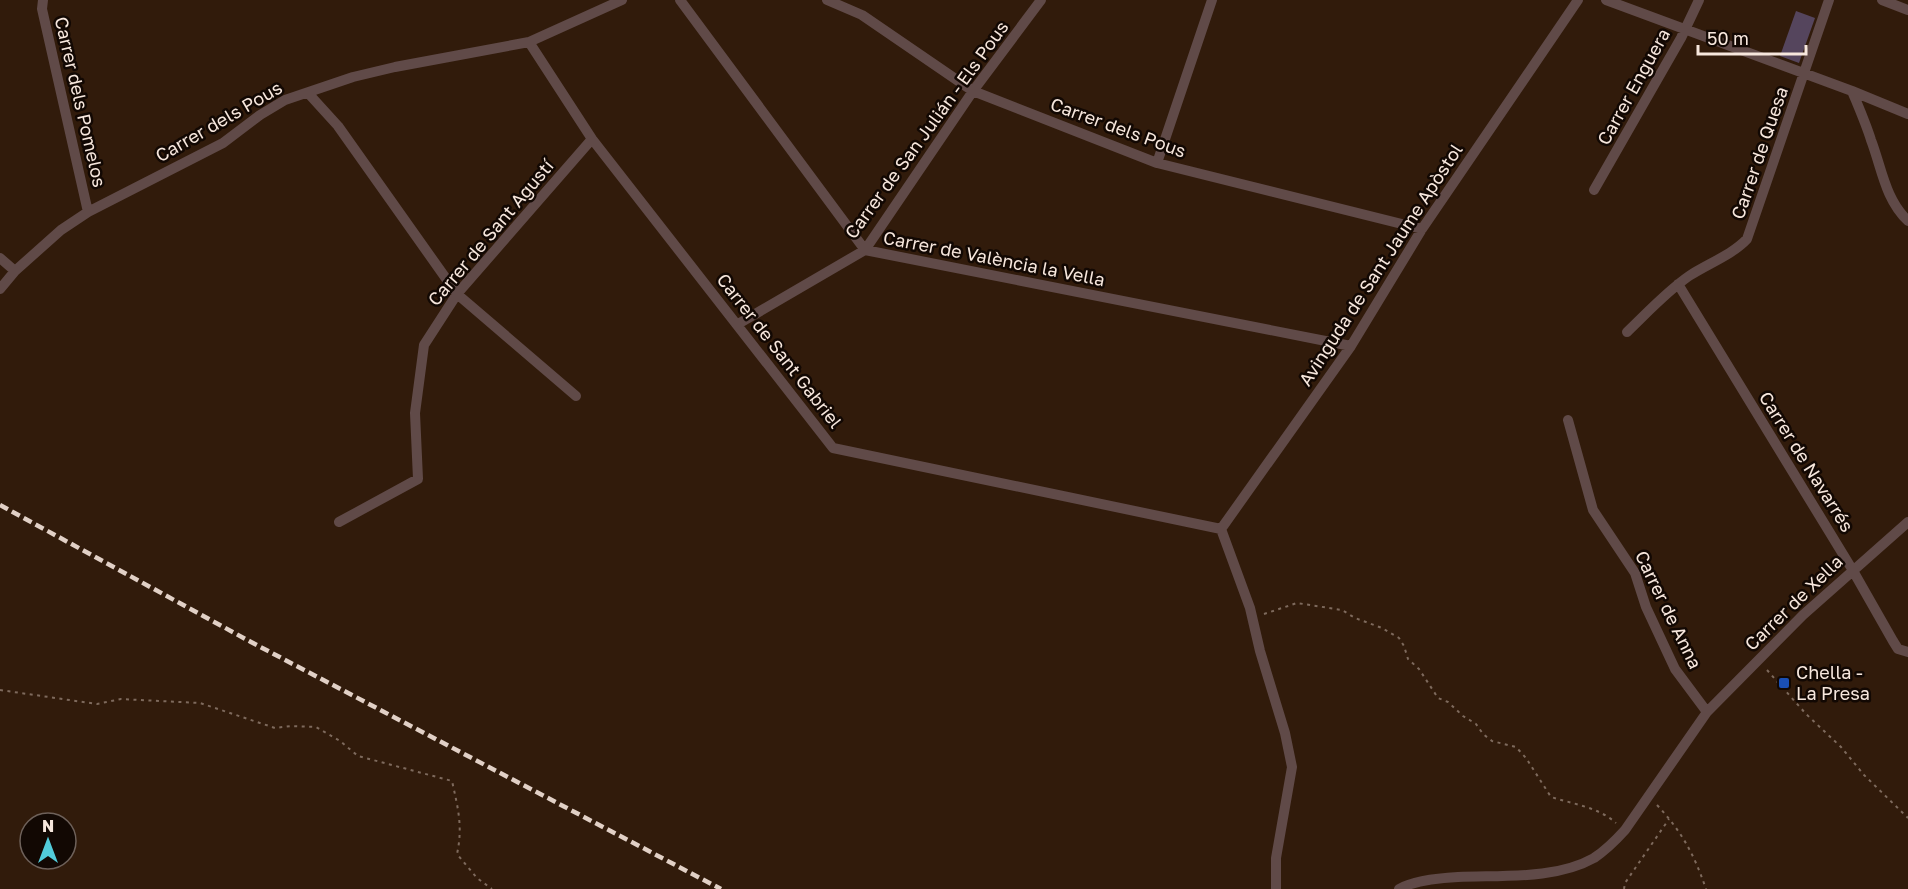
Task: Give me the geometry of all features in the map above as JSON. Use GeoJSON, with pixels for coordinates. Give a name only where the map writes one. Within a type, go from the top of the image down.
{"type":"FeatureCollection","features":[{"type":"Feature","properties":{"kind":"street","name":"Carrer dels Pomelos"},"geometry":{"type":"LineString","coordinates":[[43,0],[42,9],[87,212]]}},
{"type":"Feature","properties":{"kind":"street","name":"Carrer dels Pous"},"geometry":{"type":"LineString","coordinates":[[0,290],[15,271],[61,230],[87,212],[223,143],[260,115],[285,100],[353,77],[395,67],[529,42],[622,0]]}},
{"type":"Feature","properties":{"kind":"street","name":"Carrer de València la Vella"},"geometry":{"type":"LineString","coordinates":[[680,0],[865,250],[1351,346]]}},
{"type":"Feature","properties":{"kind":"street","name":"Carrer dels Pous"},"geometry":{"type":"LineString","coordinates":[[827,0],[862,15],[974,91],[1157,163],[1422,229]]}},
{"type":"Feature","properties":{"kind":"street","name":"Carrer de San Julián - Els Pous"},"geometry":{"type":"LineString","coordinates":[[738,324],[865,250],[974,91],[1041,0]]}},
{"type":"Feature","properties":{"kind":"street"},"geometry":{"type":"LineString","coordinates":[[1157,163],[1212,0]]}},
{"type":"Feature","properties":{"kind":"street","name":"Avinguda de Sant Jaume Apòstol"},"geometry":{"type":"LineString","coordinates":[[1221,529],[1351,346],[1422,229],[1578,0]]}},
{"type":"Feature","properties":{"kind":"street"},"geometry":{"type":"LineString","coordinates":[[1606,0],[1908,114]]}},
{"type":"Feature","properties":{"kind":"street","name":"Carrer Enguera"},"geometry":{"type":"LineString","coordinates":[[1594,190],[1700,0]]}},
{"type":"Feature","properties":{"kind":"street","name":"Carrer de Quesa"},"geometry":{"type":"LineString","coordinates":[[1627,332],[1678,284],[1707,264],[1742,245],[1747,239],[1829,0]]}},
{"type":"Feature","properties":{"kind":"street"},"geometry":{"type":"LineString","coordinates":[[1882,0],[1908,10]]}},
{"type":"Feature","properties":{"kind":"street","name":"Carrer de Sant Gabriel"},"geometry":{"type":"LineString","coordinates":[[529,42],[592,139],[833,448],[1221,529]]}},
{"type":"Feature","properties":{"kind":"street"},"geometry":{"type":"LineString","coordinates":[[1852,91],[1886,188],[1897,208],[1908,221]]}},
{"type":"Feature","properties":{"kind":"street"},"geometry":{"type":"LineString","coordinates":[[308,93],[338,126],[457,294],[576,396]]}},
{"type":"Feature","properties":{"kind":"street","name":"Carrer de Sant Agustí"},"geometry":{"type":"LineString","coordinates":[[339,522],[418,479],[415,413],[424,345],[457,294],[592,139]]}},
{"type":"Feature","properties":{"kind":"street"},"geometry":{"type":"LineString","coordinates":[[0,258],[15,271]]}},
{"type":"Feature","properties":{"kind":"street","name":"Carrer de Navarrés"},"geometry":{"type":"LineString","coordinates":[[1678,284],[1898,649],[1908,652]]}},
{"type":"Feature","properties":{"kind":"street","name":"Carrer de Anna"},"geometry":{"type":"LineString","coordinates":[[1568,420],[1593,510],[1635,573],[1646,607],[1675,669],[1707,712]]}},
{"type":"Feature","properties":{"kind":"street","name":"Carrer de Xella"},"geometry":{"type":"LineString","coordinates":[[1399,889],[1445,878],[1537,874],[1566,869],[1593,858],[1610,846],[1649,797],[1707,712],[1803,615],[1908,522]]}},
{"type":"Feature","properties":{"kind":"street"},"geometry":{"type":"LineString","coordinates":[[1221,529],[1230,549],[1252,618],[1286,733],[1292,767],[1276,858],[1276,889]]}},
{"type":"Feature","properties":{"kind":"path"},"geometry":{"type":"LineString","coordinates":[[1252,618],[1296,603],[1342,610],[1355,618],[1382,628],[1399,638],[1408,659],[1419,669],[1438,698],[1448,702],[1476,724],[1492,741],[1516,747],[1521,752],[1551,797],[1585,805],[1611,818],[1625,830]]}},
{"type":"Feature","properties":{"kind":"path"},"geometry":{"type":"LineString","coordinates":[[1759,661],[1806,714],[1841,747],[1864,775],[1908,818]]}},
{"type":"Feature","properties":{"kind":"path"},"geometry":{"type":"LineString","coordinates":[[0,690],[97,704],[121,699],[200,703],[275,728],[316,727],[340,741],[358,756],[452,781],[459,810],[461,836],[457,854],[477,878],[492,889]]}},
{"type":"Feature","properties":{"kind":"path"},"geometry":{"type":"LineString","coordinates":[[1649,797],[1669,818],[1695,858],[1706,889]]}},
{"type":"Feature","properties":{"kind":"path"},"geometry":{"type":"LineString","coordinates":[[1624,889],[1624,883],[1669,818]]}},
{"type":"Feature","properties":{"kind":"building"},"geometry":{"type":"Polygon","coordinates":[[[1796,11],[1815,18],[1799,63],[1780,56],[1796,11]]]}},
{"type":"Feature","properties":{"kind":"railway"},"geometry":{"type":"LineString","coordinates":[[0,505],[251,642],[721,889]]}},
{"type":"Feature","properties":{"kind":"place","name":"Chella - La Presa"},"geometry":{"type":"Point","coordinates":[1784,683]}}]}
